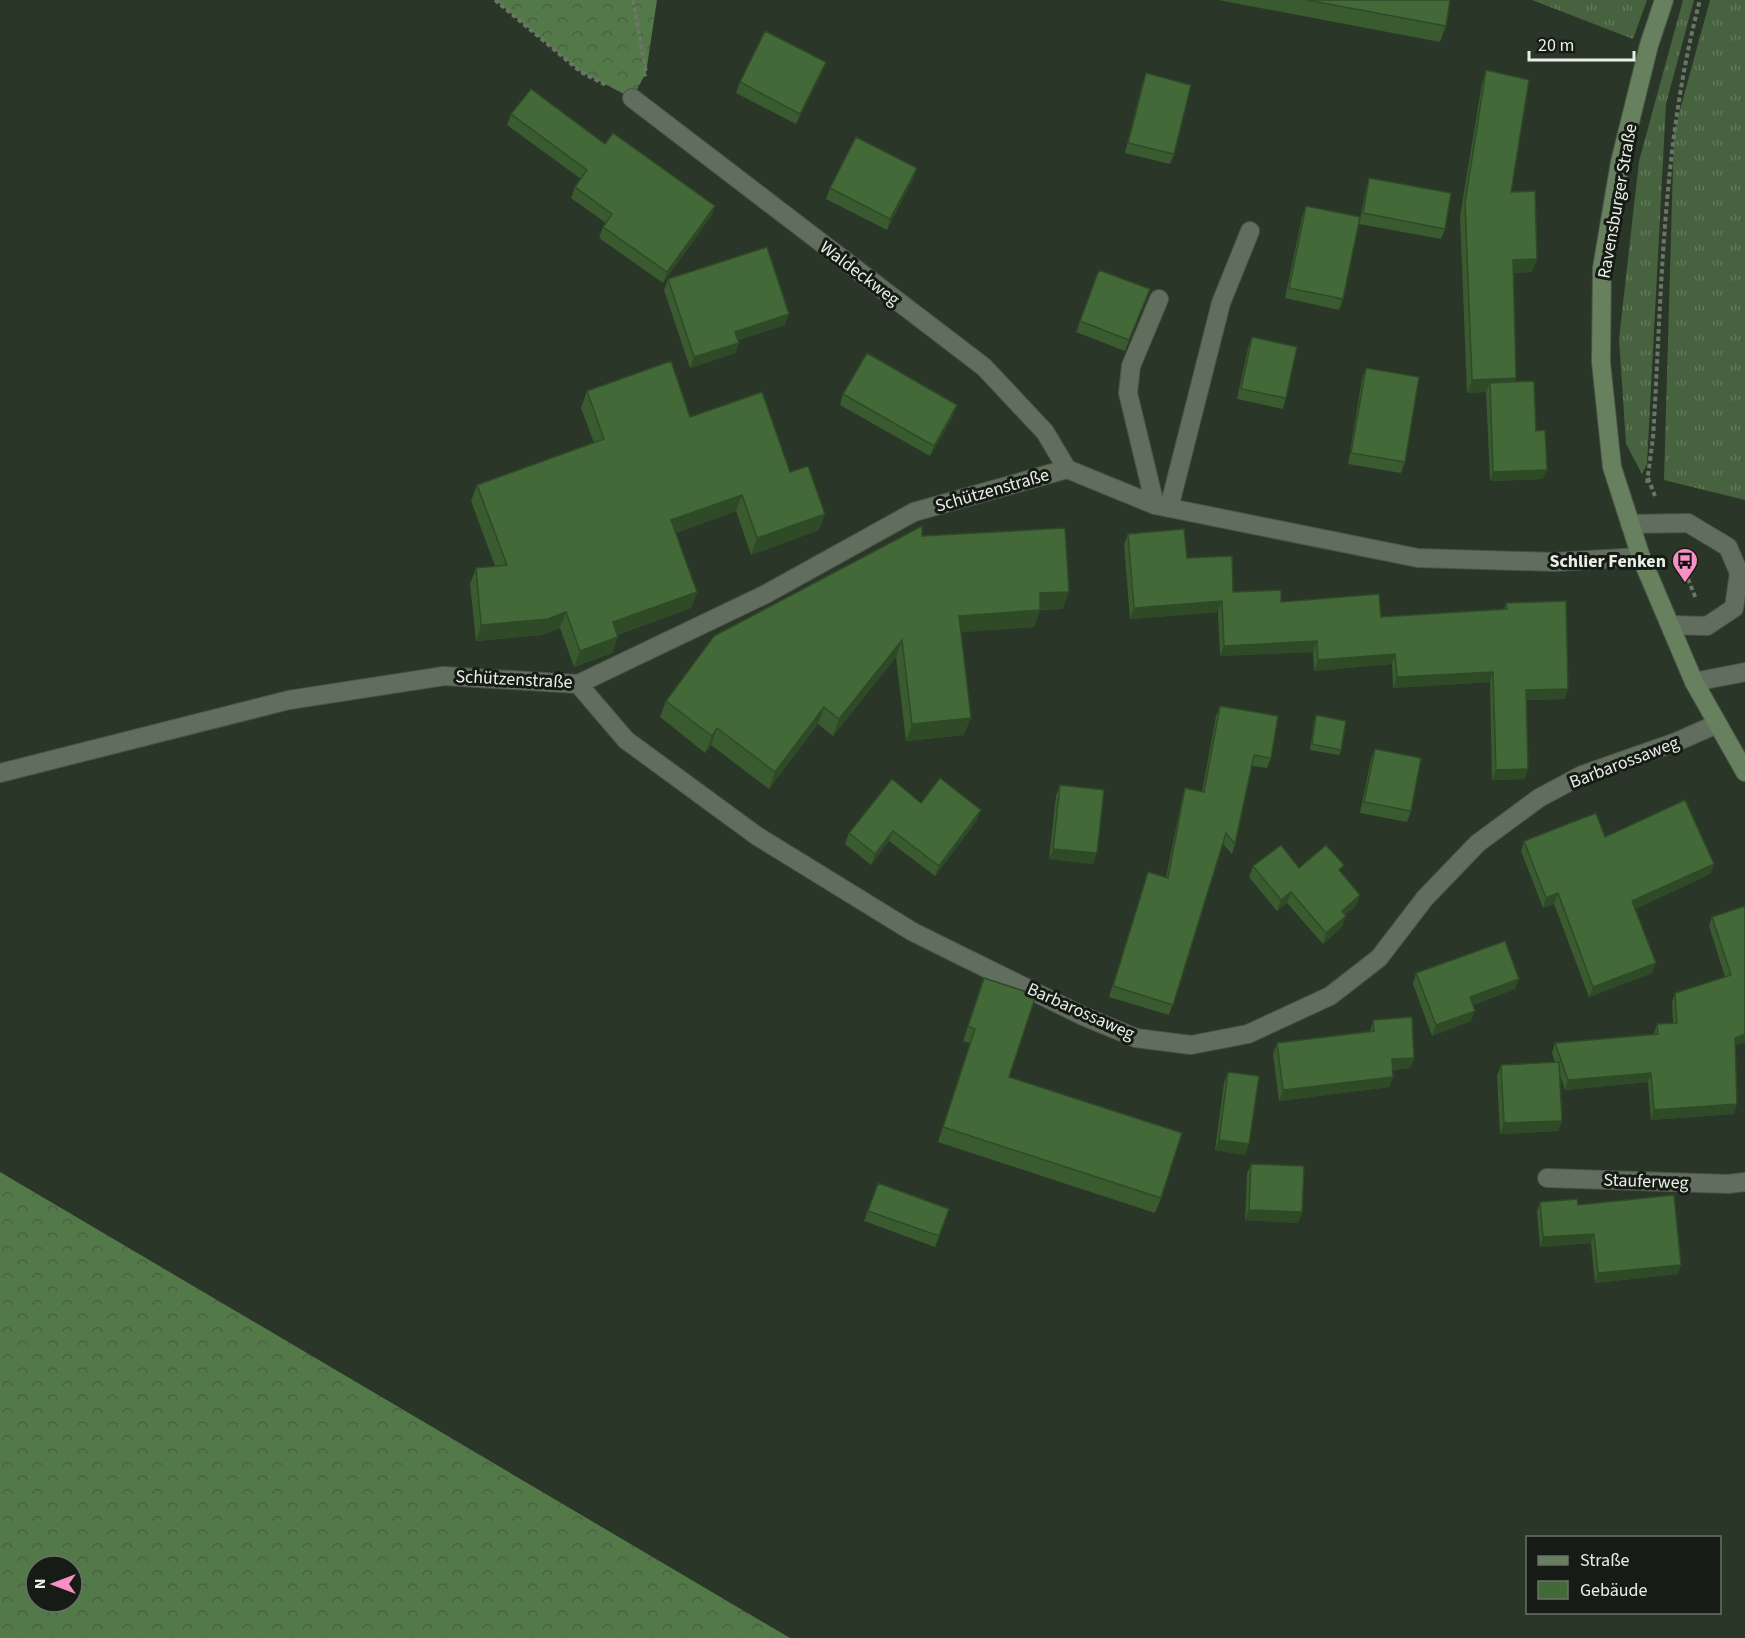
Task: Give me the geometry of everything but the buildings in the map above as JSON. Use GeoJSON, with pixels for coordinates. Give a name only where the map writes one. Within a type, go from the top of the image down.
{"type":"FeatureCollection","features":[{"type":"Feature","properties":{"kind":"main road","name":"Ravensburger Straße"},"geometry":{"type":"LineString","coordinates":[[1664,0],[1649,45],[1620,162],[1602,268],[1601,363],[1612,467],[1641,557],[1694,682],[1745,772]]}},
{"type":"Feature","properties":{"kind":"street","name":"Waldeckweg"},"geometry":{"type":"LineString","coordinates":[[632,98],[984,367],[1045,432],[1066,469]]}},
{"type":"Feature","properties":{"kind":"street"},"geometry":{"type":"LineString","coordinates":[[1162,507],[1221,303],[1250,231]]}},
{"type":"Feature","properties":{"kind":"street"},"geometry":{"type":"LineString","coordinates":[[1159,300],[1131,366],[1128,393],[1162,507]]}},
{"type":"Feature","properties":{"kind":"street","name":"Schützenstraße"},"geometry":{"type":"LineString","coordinates":[[0,773],[289,700],[444,676],[578,684],[766,594],[914,512],[1066,469],[1162,507],[1418,558],[1554,562],[1641,557]]}},
{"type":"Feature","properties":{"kind":"street"},"geometry":{"type":"LineString","coordinates":[[1630,524],[1688,523],[1728,547],[1739,573],[1734,608],[1707,626],[1670,625]]}},
{"type":"Feature","properties":{"kind":"street"},"geometry":{"type":"LineString","coordinates":[[1694,682],[1745,672]]}},
{"type":"Feature","properties":{"kind":"street","name":"Barbarossaweg"},"geometry":{"type":"LineString","coordinates":[[578,684],[626,740],[654,761],[757,836],[913,932],[1083,1016],[1136,1038],[1191,1045],[1248,1034],[1330,996],[1380,958],[1425,898],[1478,843],[1539,798],[1582,775],[1676,742],[1717,724]]}},
{"type":"Feature","properties":{"kind":"street","name":"Stauferweg"},"geometry":{"type":"LineString","coordinates":[[1547,1178],[1728,1184],[1745,1182]]}},
{"type":"Feature","properties":{"kind":"path"},"geometry":{"type":"LineString","coordinates":[[495,0],[581,72],[632,98],[646,72],[633,0]]}},
{"type":"Feature","properties":{"kind":"path"},"geometry":{"type":"LineString","coordinates":[[1630,524],[1644,502],[1648,476],[1653,438],[1669,168],[1685,56],[1700,0]]}},
{"type":"Feature","properties":{"kind":"path"},"geometry":{"type":"LineString","coordinates":[[1648,476],[1707,626]]}},
{"type":"Feature","properties":{"kind":"green space"},"geometry":{"type":"Polygon","coordinates":[[[495,0],[657,0],[646,73],[632,98],[581,72],[495,0]]]}},
{"type":"Feature","properties":{"kind":"green space"},"geometry":{"type":"Polygon","coordinates":[[[1532,0],[1647,0],[1633,39],[1532,0]]]}},
{"type":"Feature","properties":{"kind":"green space"},"geometry":{"type":"Polygon","coordinates":[[[1683,0],[1694,0],[1666,104],[1647,464],[1642,474],[1626,444],[1619,339],[1639,161],[1683,0]]]}},
{"type":"Feature","properties":{"kind":"green space"},"geometry":{"type":"Polygon","coordinates":[[[1710,0],[1745,0],[1745,500],[1664,480],[1674,132],[1710,0]]]}},
{"type":"Feature","properties":{"kind":"green space"},"geometry":{"type":"Polygon","coordinates":[[[0,1172],[790,1638],[0,1638],[0,1172]]]}},
{"type":"Feature","properties":{"kind":"place","name":"Schlier Fenken"},"geometry":{"type":"Point","coordinates":[1685,584]}}]}
